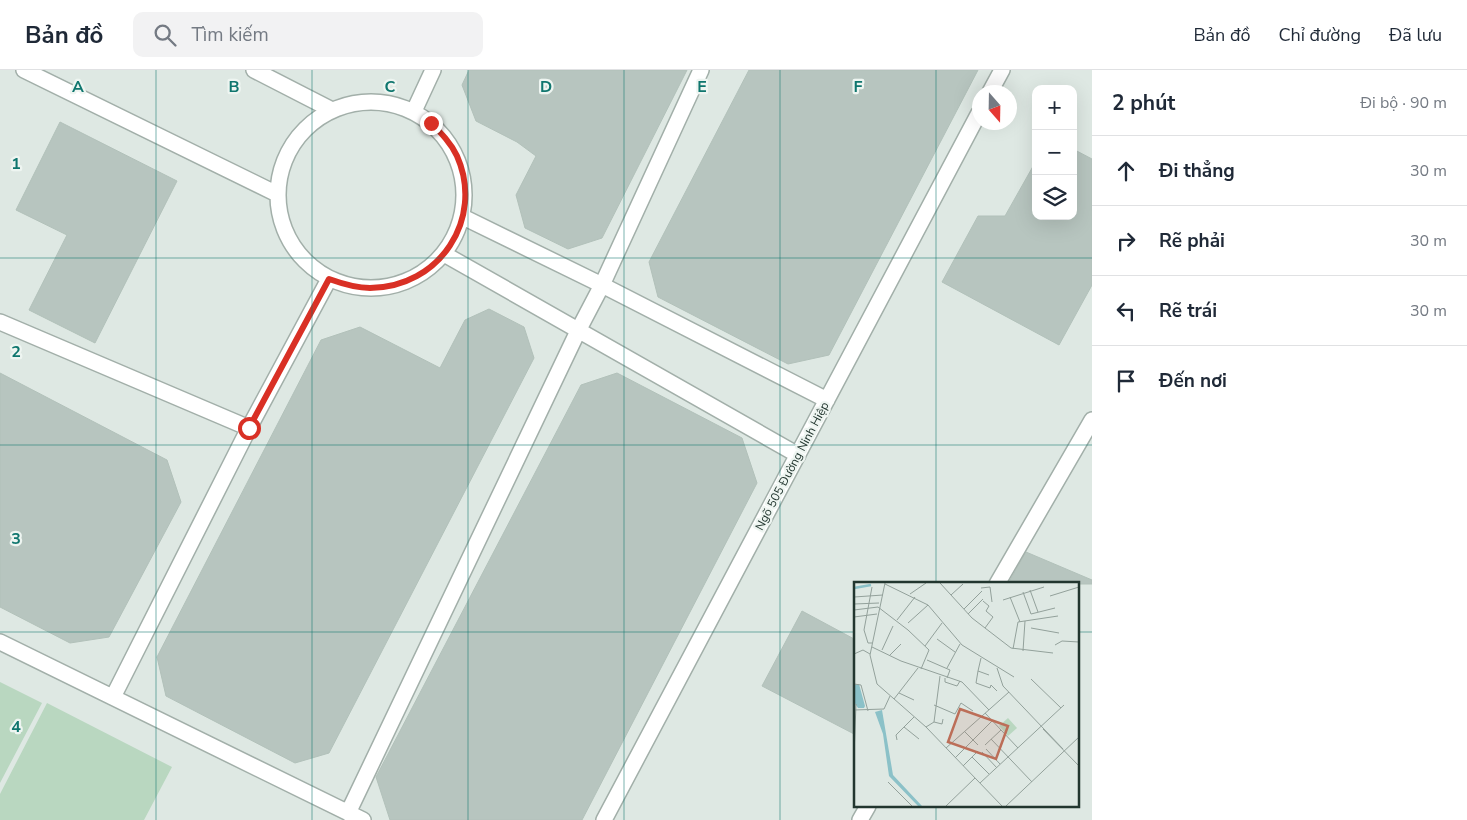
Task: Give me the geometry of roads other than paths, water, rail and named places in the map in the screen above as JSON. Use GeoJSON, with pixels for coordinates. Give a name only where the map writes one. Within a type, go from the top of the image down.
{"type":"FeatureCollection","features":[{"type":"Feature","properties":{"kind":"street"},"geometry":{"type":"LineString","coordinates":[[24,70],[277,194]]}},
{"type":"Feature","properties":{"kind":"street"},"geometry":{"type":"LineString","coordinates":[[254,70],[332,110]]}},
{"type":"Feature","properties":{"kind":"street"},"geometry":{"type":"LineString","coordinates":[[414,111],[433,70]]}},
{"type":"Feature","properties":{"kind":"street"},"geometry":{"type":"LineString","coordinates":[[348,813],[578,329],[602,285],[701,70]]}},
{"type":"Feature","properties":{"kind":"street"},"geometry":{"type":"LineString","coordinates":[[994,85],[1002,70]]}},
{"type":"Feature","properties":{"kind":"street"},"geometry":{"type":"LineString","coordinates":[[373,101],[394,104],[414,111],[446,137],[457,155],[463,175],[466,196],[463,217],[456,236],[444,254],[423,273],[411,280],[391,286],[370,288],[349,286],[329,279],[302,257],[286,234],[280,215],[277,194],[280,172],[287,153],[299,135],[314,121],[332,110],[352,103],[373,101]]}},
{"type":"Feature","properties":{"kind":"street","name":"Ngõ 505 Đường Ninh Hiệp"},"geometry":{"type":"LineString","coordinates":[[604,820],[972,128]]}},
{"type":"Feature","properties":{"kind":"street"},"geometry":{"type":"LineString","coordinates":[[463,217],[602,285],[827,400]]}},
{"type":"Feature","properties":{"kind":"street"},"geometry":{"type":"LineString","coordinates":[[444,254],[798,455]]}},
{"type":"Feature","properties":{"kind":"street"},"geometry":{"type":"LineString","coordinates":[[113,697],[249,428],[329,279]]}},
{"type":"Feature","properties":{"kind":"street"},"geometry":{"type":"LineString","coordinates":[[0,322],[249,428]]}},
{"type":"Feature","properties":{"kind":"street"},"geometry":{"type":"LineString","coordinates":[[998,582],[1092,420]]}},
{"type":"Feature","properties":{"kind":"street"},"geometry":{"type":"LineString","coordinates":[[0,642],[363,820]]}},
{"type":"Feature","properties":{"kind":"street"},"geometry":{"type":"LineString","coordinates":[[860,820],[867,808]]}}]}
